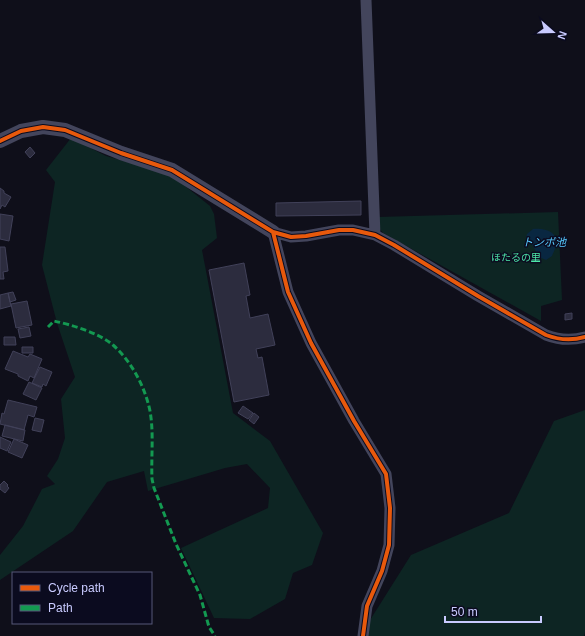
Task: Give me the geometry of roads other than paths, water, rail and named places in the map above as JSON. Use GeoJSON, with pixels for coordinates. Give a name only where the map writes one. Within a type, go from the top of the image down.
{"type":"FeatureCollection","features":[{"type":"Feature","properties":{"kind":"street"},"geometry":{"type":"LineString","coordinates":[[366,0],[374,235]]}},
{"type":"Feature","properties":{"kind":"street"},"geometry":{"type":"LineString","coordinates":[[0,141],[21,131],[43,127],[65,130],[121,153],[172,170],[273,232],[291,237],[339,230],[353,230],[374,235],[394,245],[546,335],[556,339],[565,340],[585,337]]}},
{"type":"Feature","properties":{"kind":"street"},"geometry":{"type":"LineString","coordinates":[[273,232],[288,292],[311,343],[354,421],[386,474],[390,508],[389,545],[382,571],[367,606],[363,636]]}},
{"type":"Feature","properties":{"kind":"water","name":"トンボ池"},"geometry":{"type":"Polygon","coordinates":[[[533,229],[549,231],[555,236],[555,249],[552,256],[546,260],[539,257],[533,246],[526,238],[527,234],[533,229]]]}},
{"type":"Feature","properties":{"kind":"park label","name":"ほたるの里"},"geometry":{"type":"Point","coordinates":[516,257]}}]}
